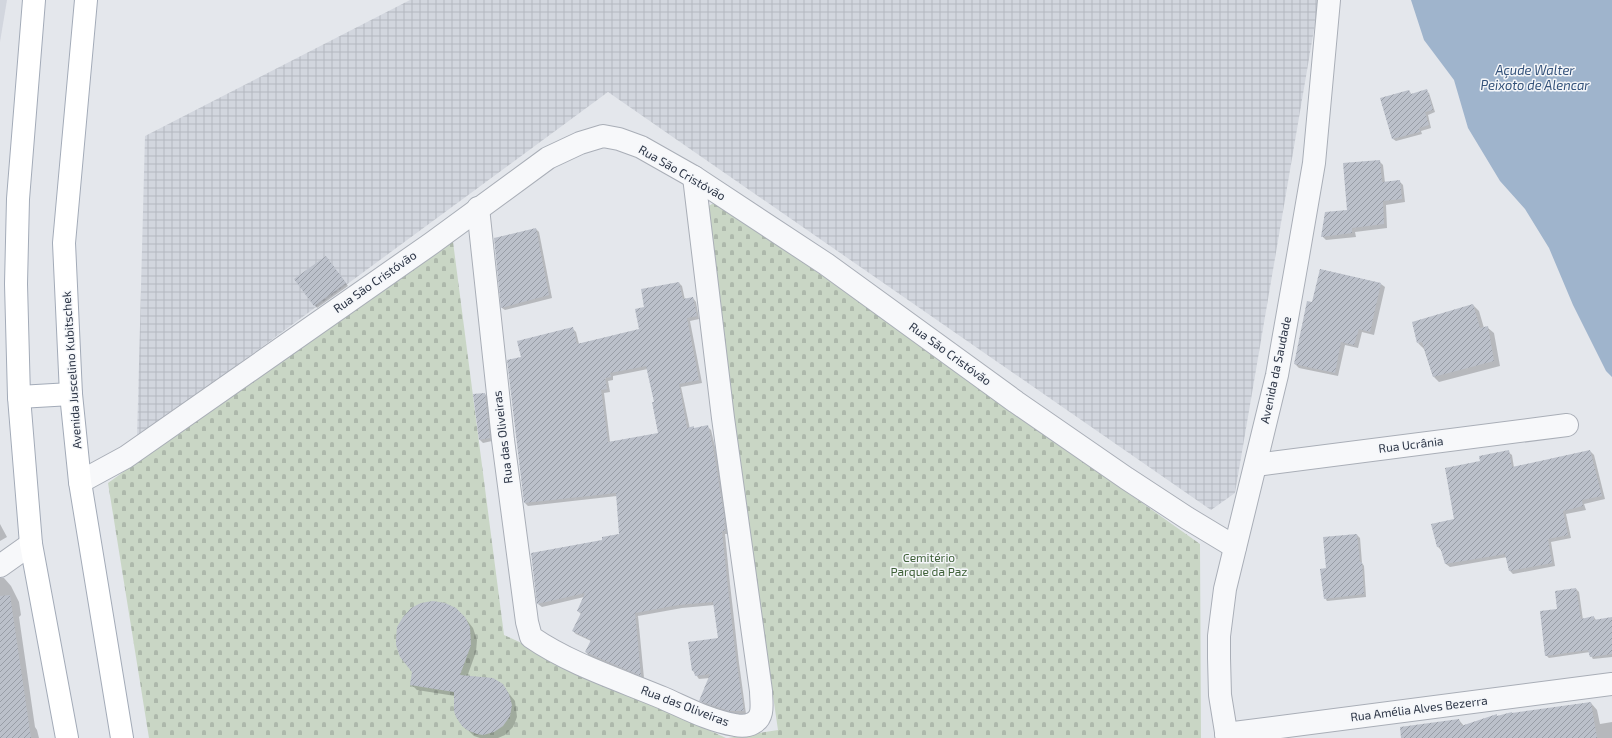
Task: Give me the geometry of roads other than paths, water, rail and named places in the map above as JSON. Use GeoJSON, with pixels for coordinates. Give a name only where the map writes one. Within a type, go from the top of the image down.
{"type":"FeatureCollection","features":[{"type":"Feature","properties":{"kind":"main road"},"geometry":{"type":"LineString","coordinates":[[34,0],[18,199],[16,284],[19,397],[31,544],[67,738]]}},
{"type":"Feature","properties":{"kind":"main road","name":"Avenida Juscelino Kubitschek"},"geometry":{"type":"LineString","coordinates":[[86,0],[64,243],[71,394],[80,482],[122,738]]}},
{"type":"Feature","properties":{"kind":"main road"},"geometry":{"type":"LineString","coordinates":[[19,397],[71,394]]}},
{"type":"Feature","properties":{"kind":"street","name":"Avenida da Saudade"},"geometry":{"type":"LineString","coordinates":[[1226,736],[1220,695],[1219,636],[1225,589],[1246,499],[1256,465],[1276,375],[1314,162],[1329,0]]}},
{"type":"Feature","properties":{"kind":"street","name":"Rua São Cristóvão"},"geometry":{"type":"LineString","coordinates":[[80,482],[126,457],[432,243],[548,158],[580,143],[603,136],[619,139],[641,147],[694,178],[826,264],[1016,402],[1120,474],[1186,518],[1235,547]]}},
{"type":"Feature","properties":{"kind":"street","name":"Rua das Oliveiras"},"geometry":{"type":"LineString","coordinates":[[478,208],[510,492],[527,622],[531,637],[564,656],[697,713],[727,723],[746,725],[753,723],[758,719],[762,712],[760,690],[723,418],[694,178]]}},
{"type":"Feature","properties":{"kind":"street","name":"Rua Ucrânia"},"geometry":{"type":"LineString","coordinates":[[1256,465],[1567,425]]}},
{"type":"Feature","properties":{"kind":"street"},"geometry":{"type":"LineString","coordinates":[[0,566],[31,544]]}},
{"type":"Feature","properties":{"kind":"street","name":"Rua Amélia Alves Bezerra"},"geometry":{"type":"LineString","coordinates":[[1226,736],[1612,684]]}},
{"type":"Feature","properties":{"kind":"water","name":"Açude Walter Peixoto de Alencar"},"geometry":{"type":"Polygon","coordinates":[[[1411,0],[1612,0],[1612,377],[1606,371],[1573,305],[1549,248],[1525,209],[1500,181],[1468,128],[1454,80],[1424,40],[1411,0]]]}},
{"type":"Feature","properties":{"kind":"park label","name":"Cemitério Parque da Paz"},"geometry":{"type":"Point","coordinates":[929,565]}}]}
